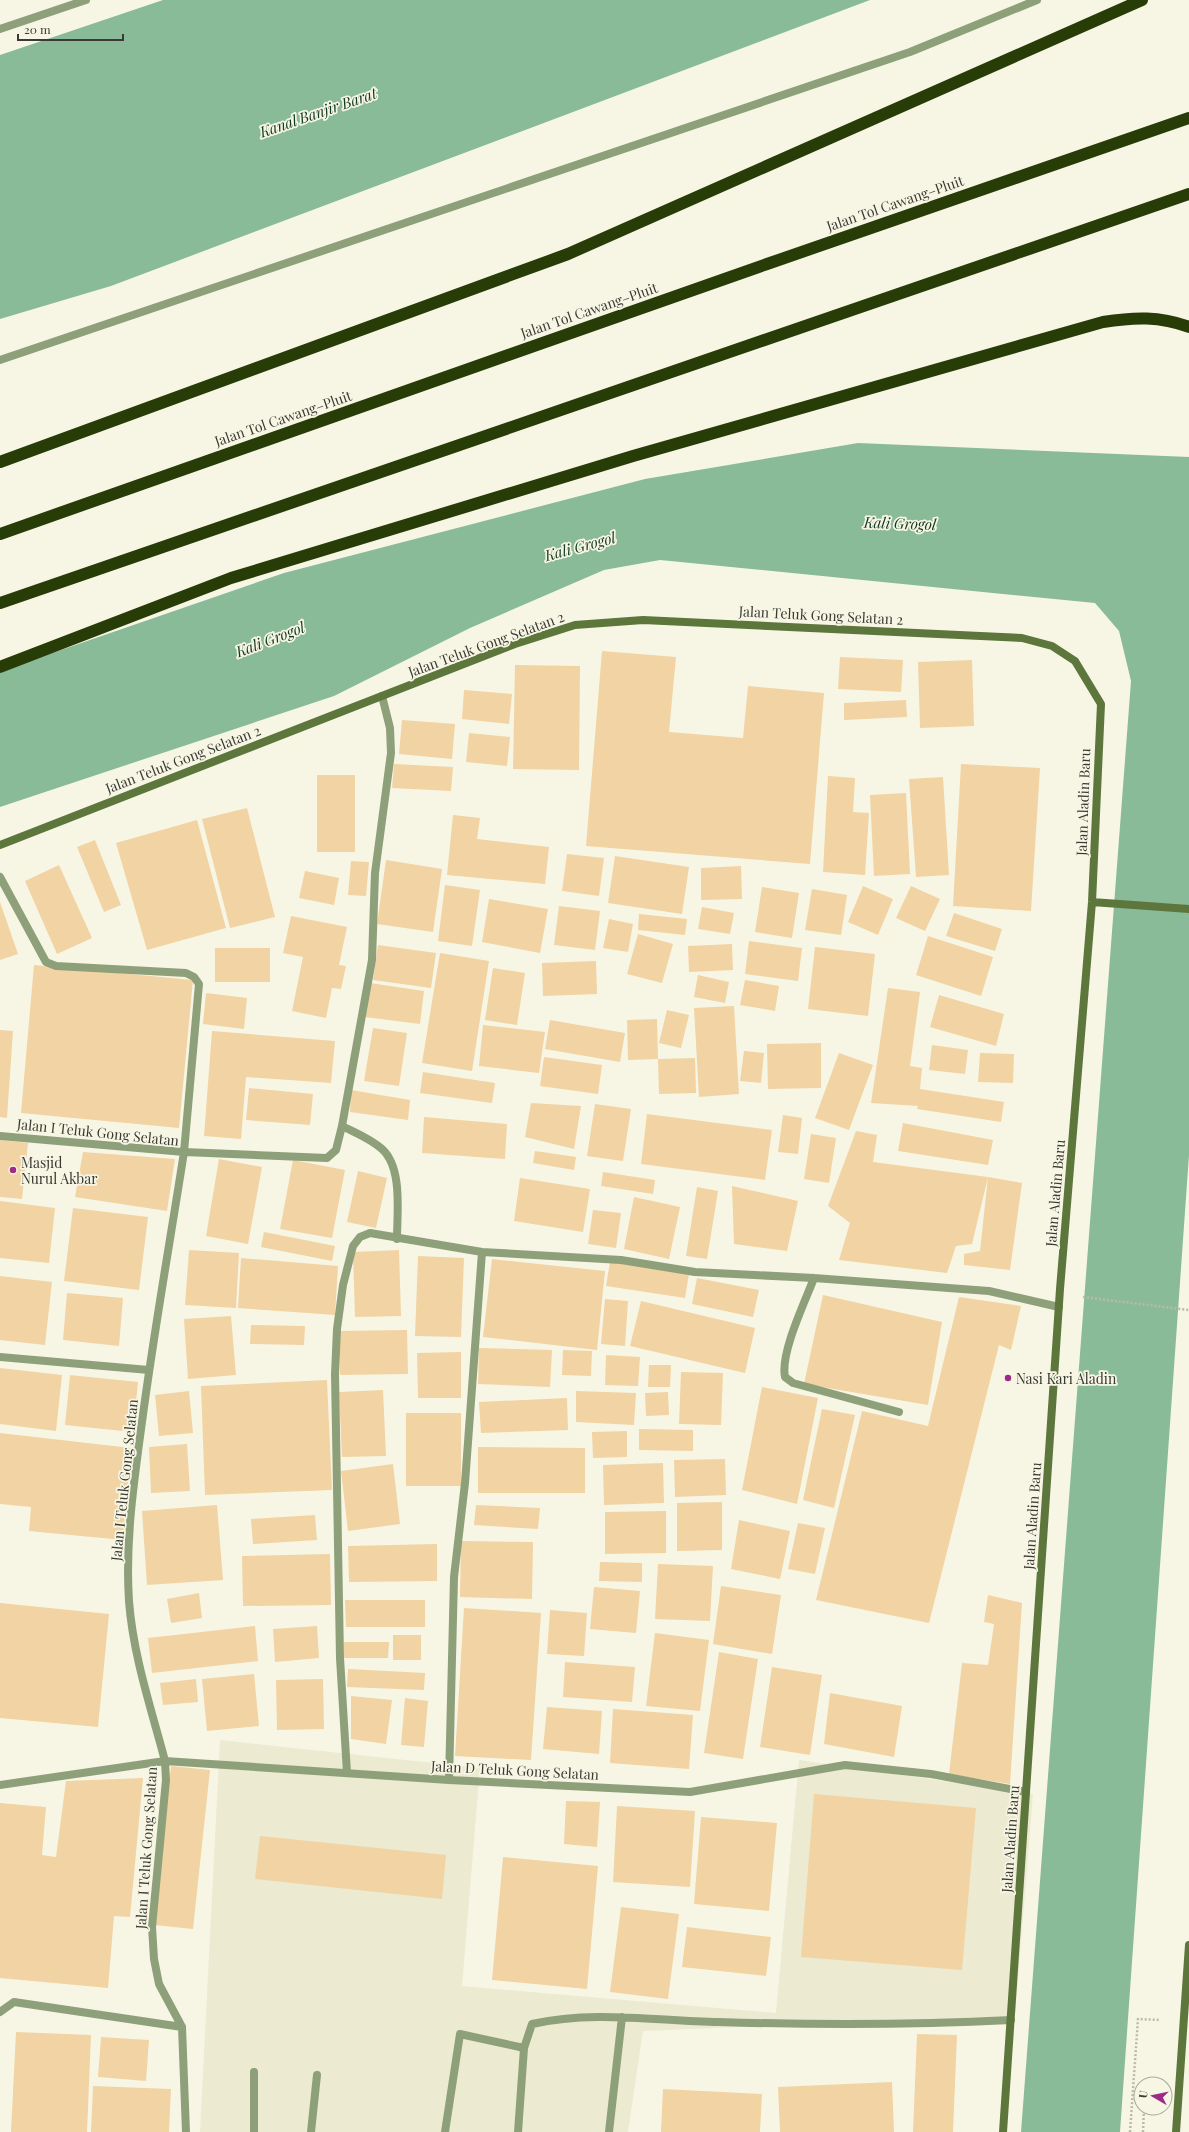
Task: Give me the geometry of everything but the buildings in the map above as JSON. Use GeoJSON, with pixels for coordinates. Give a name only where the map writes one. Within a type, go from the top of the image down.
{"type":"FeatureCollection","features":[{"type":"Feature","properties":{"kind":"highway"},"geometry":{"type":"LineString","coordinates":[[0,462],[568,254],[1142,0]]}},
{"type":"Feature","properties":{"kind":"highway","name":"Jalan Tol Cawang–Pluit"},"geometry":{"type":"LineString","coordinates":[[0,534],[767,264],[1189,118]]}},
{"type":"Feature","properties":{"kind":"highway"},"geometry":{"type":"LineString","coordinates":[[0,603],[1189,194]]}},
{"type":"Feature","properties":{"kind":"highway"},"geometry":{"type":"LineString","coordinates":[[0,667],[231,578],[633,456],[1103,322],[1123,318],[1154,318],[1189,327]]}},
{"type":"Feature","properties":{"kind":"street"},"geometry":{"type":"LineString","coordinates":[[0,29],[86,0]]}},
{"type":"Feature","properties":{"kind":"street"},"geometry":{"type":"LineString","coordinates":[[0,360],[910,52],[1036,0]]}},
{"type":"Feature","properties":{"kind":"street","name":"Jalan Teluk Gong Selatan 2"},"geometry":{"type":"LineString","coordinates":[[0,845],[515,644],[575,625],[643,620],[1022,638],[1052,646],[1076,661],[1100,704]]}},
{"type":"Feature","properties":{"kind":"street"},"geometry":{"type":"LineString","coordinates":[[0,877],[46,962],[56,966],[186,973],[194,977],[199,984],[184,1152],[327,1158],[336,1150],[342,1126],[372,960],[375,873],[391,753],[390,728],[382,696]]}},
{"type":"Feature","properties":{"kind":"street","name":"Jalan Aladin Baru"},"geometry":{"type":"LineString","coordinates":[[1003,2132],[1059,1307],[1092,902],[1100,704]]}},
{"type":"Feature","properties":{"kind":"street"},"geometry":{"type":"LineString","coordinates":[[1092,902],[1189,909]]}},
{"type":"Feature","properties":{"kind":"street"},"geometry":{"type":"LineString","coordinates":[[342,1126],[363,1136],[383,1150],[397,1174],[397,1239]]}},
{"type":"Feature","properties":{"kind":"street","name":"Jalan I Teluk Gong Selatan"},"geometry":{"type":"LineString","coordinates":[[0,1136],[184,1152],[149,1370],[132,1504],[128,1563],[130,1602],[135,1646],[165,1761],[166,1780],[152,1927],[154,1959],[159,1984],[182,2027],[186,2132]]}},
{"type":"Feature","properties":{"kind":"street"},"geometry":{"type":"LineString","coordinates":[[347,1773],[340,1658],[335,1374],[337,1329],[343,1285],[353,1246],[360,1236],[370,1233],[397,1239],[482,1252],[621,1260],[695,1272],[814,1278],[989,1291],[1059,1307]]}},
{"type":"Feature","properties":{"kind":"street"},"geometry":{"type":"LineString","coordinates":[[449,1780],[454,1577],[465,1483],[482,1252]]}},
{"type":"Feature","properties":{"kind":"street"},"geometry":{"type":"LineString","coordinates":[[814,1278],[787,1349],[783,1368],[785,1377],[793,1382],[899,1412]]}},
{"type":"Feature","properties":{"kind":"street"},"geometry":{"type":"LineString","coordinates":[[0,1357],[91,1363],[149,1370]]}},
{"type":"Feature","properties":{"kind":"street","name":"Jalan D Teluk Gong Selatan"},"geometry":{"type":"LineString","coordinates":[[0,1785],[165,1761],[449,1780],[690,1792],[845,1765],[931,1774],[1026,1792]]}},
{"type":"Feature","properties":{"kind":"street"},"geometry":{"type":"LineString","coordinates":[[1176,2132],[1189,1945]]}},
{"type":"Feature","properties":{"kind":"street"},"geometry":{"type":"LineString","coordinates":[[0,2012],[14,2002],[182,2027]]}},
{"type":"Feature","properties":{"kind":"street"},"geometry":{"type":"LineString","coordinates":[[518,2132],[524,2048],[532,2024],[558,2018],[622,2017],[718,2022],[945,2024],[1011,2020]]}},
{"type":"Feature","properties":{"kind":"street"},"geometry":{"type":"LineString","coordinates":[[609,2132],[622,2017]]}},
{"type":"Feature","properties":{"kind":"street"},"geometry":{"type":"LineString","coordinates":[[445,2132],[460,2034],[524,2048]]}},
{"type":"Feature","properties":{"kind":"street"},"geometry":{"type":"LineString","coordinates":[[254,2072],[254,2132]]}},
{"type":"Feature","properties":{"kind":"street"},"geometry":{"type":"LineString","coordinates":[[310,2132],[316,2075]]}},
{"type":"Feature","properties":{"kind":"path"},"geometry":{"type":"LineString","coordinates":[[1080,1297],[1189,1310]]}},
{"type":"Feature","properties":{"kind":"path"},"geometry":{"type":"LineString","coordinates":[[1130,2132],[1138,2019],[1184,2021]]}},
{"type":"Feature","properties":{"kind":"path"},"geometry":{"type":"LineString","coordinates":[[1143,2132],[1144,2116]]}},
{"type":"Feature","properties":{"kind":"shaded area"},"geometry":{"type":"Polygon","coordinates":[[[220,1740],[480,1768],[462,1986],[776,2013],[799,1760],[1033,1794],[1015,2016],[643,2031],[628,2132],[200,2132],[220,1740]]]}},
{"type":"Feature","properties":{"kind":"water","name":"Kanal Banjir Barat"},"geometry":{"type":"Polygon","coordinates":[[[163,0],[870,0],[111,286],[0,319],[0,55],[163,0]]]}},
{"type":"Feature","properties":{"kind":"water","name":"Kali Grogol"},"geometry":{"type":"Polygon","coordinates":[[[858,443],[1189,457],[1189,1155],[1120,2132],[1021,2132],[1131,681],[1119,631],[1095,603],[660,560],[604,570],[470,628],[334,696],[0,807],[0,671],[284,573],[645,479],[858,443]]]}},
{"type":"Feature","properties":{"kind":"place","name":"Masjid Nurul Akbar"},"geometry":{"type":"Point","coordinates":[13,1170]}},
{"type":"Feature","properties":{"kind":"place","name":"Nasi Kari Aladin"},"geometry":{"type":"Point","coordinates":[1008,1378]}}]}
